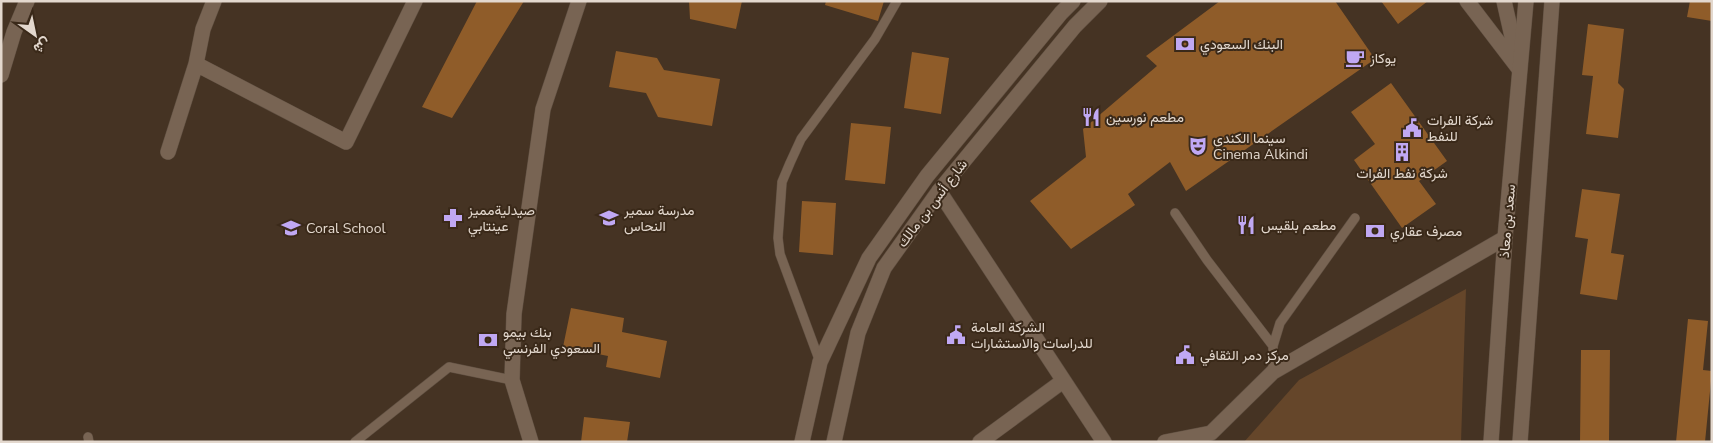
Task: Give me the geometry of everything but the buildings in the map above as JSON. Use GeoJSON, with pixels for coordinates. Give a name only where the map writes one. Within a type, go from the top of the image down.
{"type":"FeatureCollection","features":[{"type":"Feature","properties":{"kind":"street"},"geometry":{"type":"LineString","coordinates":[[1,75],[14,32],[27,1]]}},
{"type":"Feature","properties":{"kind":"street"},"geometry":{"type":"LineString","coordinates":[[168,152],[196,64],[203,29],[214,1]]}},
{"type":"Feature","properties":{"kind":"street"},"geometry":{"type":"LineString","coordinates":[[196,64],[346,142],[415,1]]}},
{"type":"Feature","properties":{"kind":"street"},"geometry":{"type":"LineString","coordinates":[[531,442],[512,380],[514,314],[543,109],[578,1]]}},
{"type":"Feature","properties":{"kind":"street","name":"شارع أنس بن مالك"},"geometry":{"type":"LineString","coordinates":[[802,442],[820,362],[868,258],[926,176],[1061,12],[1073,1]]}},
{"type":"Feature","properties":{"kind":"street","name":"شارع أنس بن مالك"},"geometry":{"type":"LineString","coordinates":[[834,442],[858,333],[884,268],[939,191],[1075,26],[1100,1]]}},
{"type":"Feature","properties":{"kind":"street"},"geometry":{"type":"LineString","coordinates":[[1466,1],[1519,69]]}},
{"type":"Feature","properties":{"kind":"street"},"geometry":{"type":"LineString","coordinates":[[1504,1],[1519,69]]}},
{"type":"Feature","properties":{"kind":"street","name":"سعد بن معاذ"},"geometry":{"type":"LineString","coordinates":[[1491,442],[1505,238],[1526,1]]}},
{"type":"Feature","properties":{"kind":"street","name":"سعد بن معاذ"},"geometry":{"type":"LineString","coordinates":[[1520,442],[1552,1]]}},
{"type":"Feature","properties":{"kind":"street"},"geometry":{"type":"LineString","coordinates":[[939,191],[1104,442]]}},
{"type":"Feature","properties":{"kind":"street"},"geometry":{"type":"LineString","coordinates":[[1165,442],[1211,433],[1272,372],[1505,238]]}},
{"type":"Feature","properties":{"kind":"street"},"geometry":{"type":"LineString","coordinates":[[980,442],[1063,381]]}},
{"type":"Feature","properties":{"kind":"lane"},"geometry":{"type":"LineString","coordinates":[[820,362],[780,254],[778,238],[782,182],[801,139],[875,39],[897,1]]}},
{"type":"Feature","properties":{"kind":"lane"},"geometry":{"type":"LineString","coordinates":[[1175,213],[1207,260],[1273,346]]}},
{"type":"Feature","properties":{"kind":"lane"},"geometry":{"type":"LineString","coordinates":[[1272,372],[1273,346],[1280,323],[1355,218]]}},
{"type":"Feature","properties":{"kind":"lane"},"geometry":{"type":"LineString","coordinates":[[354,442],[449,368],[512,380]]}},
{"type":"Feature","properties":{"kind":"shaded area"},"geometry":{"type":"Polygon","coordinates":[[[1466,289],[1461,442],[1244,442],[1299,380],[1466,289]]]}},
{"type":"Feature","properties":{"kind":"place","name":"البنك السعودي"},"geometry":{"type":"Point","coordinates":[1185,44]}},
{"type":"Feature","properties":{"kind":"place","name":"يوكاز"},"geometry":{"type":"Point","coordinates":[1355,58]}},
{"type":"Feature","properties":{"kind":"place","name":"مطعم نورسين"},"geometry":{"type":"Point","coordinates":[1091,117]}},
{"type":"Feature","properties":{"kind":"place","name":"شركة الفرات للنفط"},"geometry":{"type":"Point","coordinates":[1412,128]}},
{"type":"Feature","properties":{"kind":"place","name":"سينما الكندي Cinema Alkindi"},"geometry":{"type":"Point","coordinates":[1198,146]}},
{"type":"Feature","properties":{"kind":"place","name":"شركة نفط الفرات"},"geometry":{"type":"Point","coordinates":[1402,152]}},
{"type":"Feature","properties":{"kind":"place","name":"صيدليةمميز عينتابي"},"geometry":{"type":"Point","coordinates":[453,218]}},
{"type":"Feature","properties":{"kind":"place","name":"مدرسة سمير النحاس"},"geometry":{"type":"Point","coordinates":[609,218]}},
{"type":"Feature","properties":{"kind":"place","name":"مطعم بلقيس"},"geometry":{"type":"Point","coordinates":[1246,225]}},
{"type":"Feature","properties":{"kind":"place","name":"Coral School"},"geometry":{"type":"Point","coordinates":[291,228]}},
{"type":"Feature","properties":{"kind":"place","name":"مصرف عقاري"},"geometry":{"type":"Point","coordinates":[1375,231]}},
{"type":"Feature","properties":{"kind":"place","name":"الشركة العامة للدراسات والاستشارات"},"geometry":{"type":"Point","coordinates":[956,335]}},
{"type":"Feature","properties":{"kind":"place","name":"بنك بيمو السعودي الفرنسي"},"geometry":{"type":"Point","coordinates":[488,340]}},
{"type":"Feature","properties":{"kind":"place","name":"مركز دمر الثقافي"},"geometry":{"type":"Point","coordinates":[1185,355]}}]}
